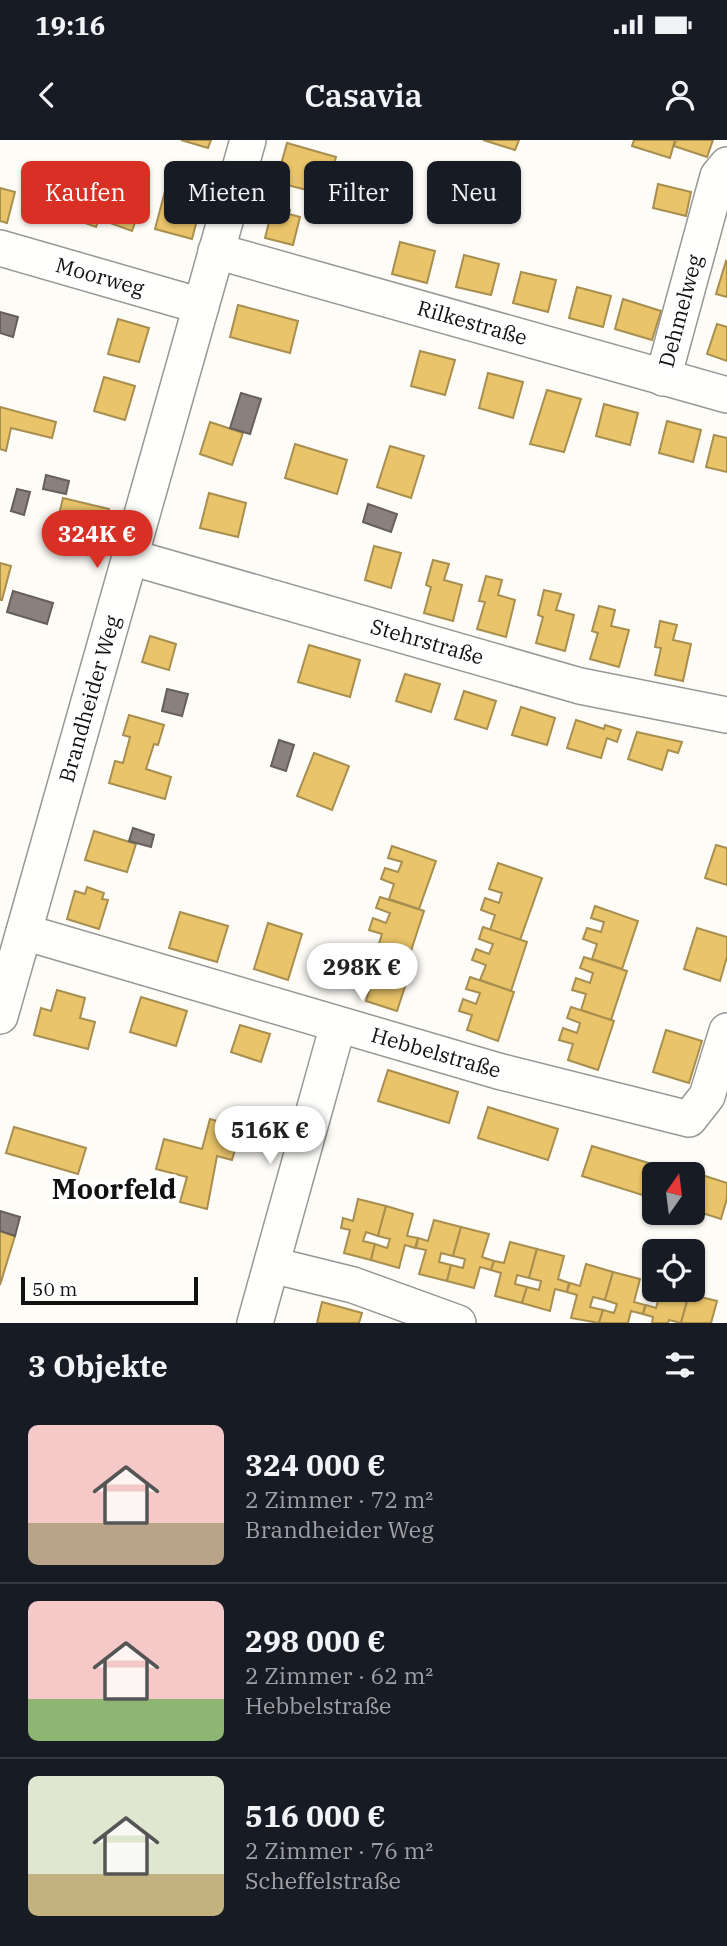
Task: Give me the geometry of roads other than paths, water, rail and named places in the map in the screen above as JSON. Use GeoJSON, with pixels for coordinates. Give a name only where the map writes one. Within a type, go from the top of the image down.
{"type":"FeatureCollection","features":[{"type":"Feature","properties":{"kind":"street","name":"Brandheider Weg"},"geometry":{"type":"LineString","coordinates":[[0,1016],[248,140]]}},
{"type":"Feature","properties":{"kind":"street","name":"Dehmelweg"},"geometry":{"type":"LineString","coordinates":[[663,378],[718,176],[727,165]]}},
{"type":"Feature","properties":{"kind":"street","name":"Moorweg"},"geometry":{"type":"LineString","coordinates":[[0,248],[201,306]]}},
{"type":"Feature","properties":{"kind":"street","name":"Rilkestraße"},"geometry":{"type":"LineString","coordinates":[[216,251],[727,395]]}},
{"type":"Feature","properties":{"kind":"street","name":"Stehrstraße"},"geometry":{"type":"LineString","coordinates":[[130,557],[580,686],[727,715]]}},
{"type":"Feature","properties":{"kind":"street","name":"Hebbelstraße"},"geometry":{"type":"LineString","coordinates":[[24,932],[338,1025],[599,1098],[689,1119],[708,1096],[727,1031]]}},
{"type":"Feature","properties":{"kind":"street"},"geometry":{"type":"LineString","coordinates":[[255,1323],[338,1025]]}},
{"type":"Feature","properties":{"kind":"street"},"geometry":{"type":"LineString","coordinates":[[272,1265],[353,1285],[458,1323]]}},
{"type":"Feature","properties":{"kind":"district","name":"Moorfeld"},"geometry":{"type":"Point","coordinates":[114,1189]}}]}
